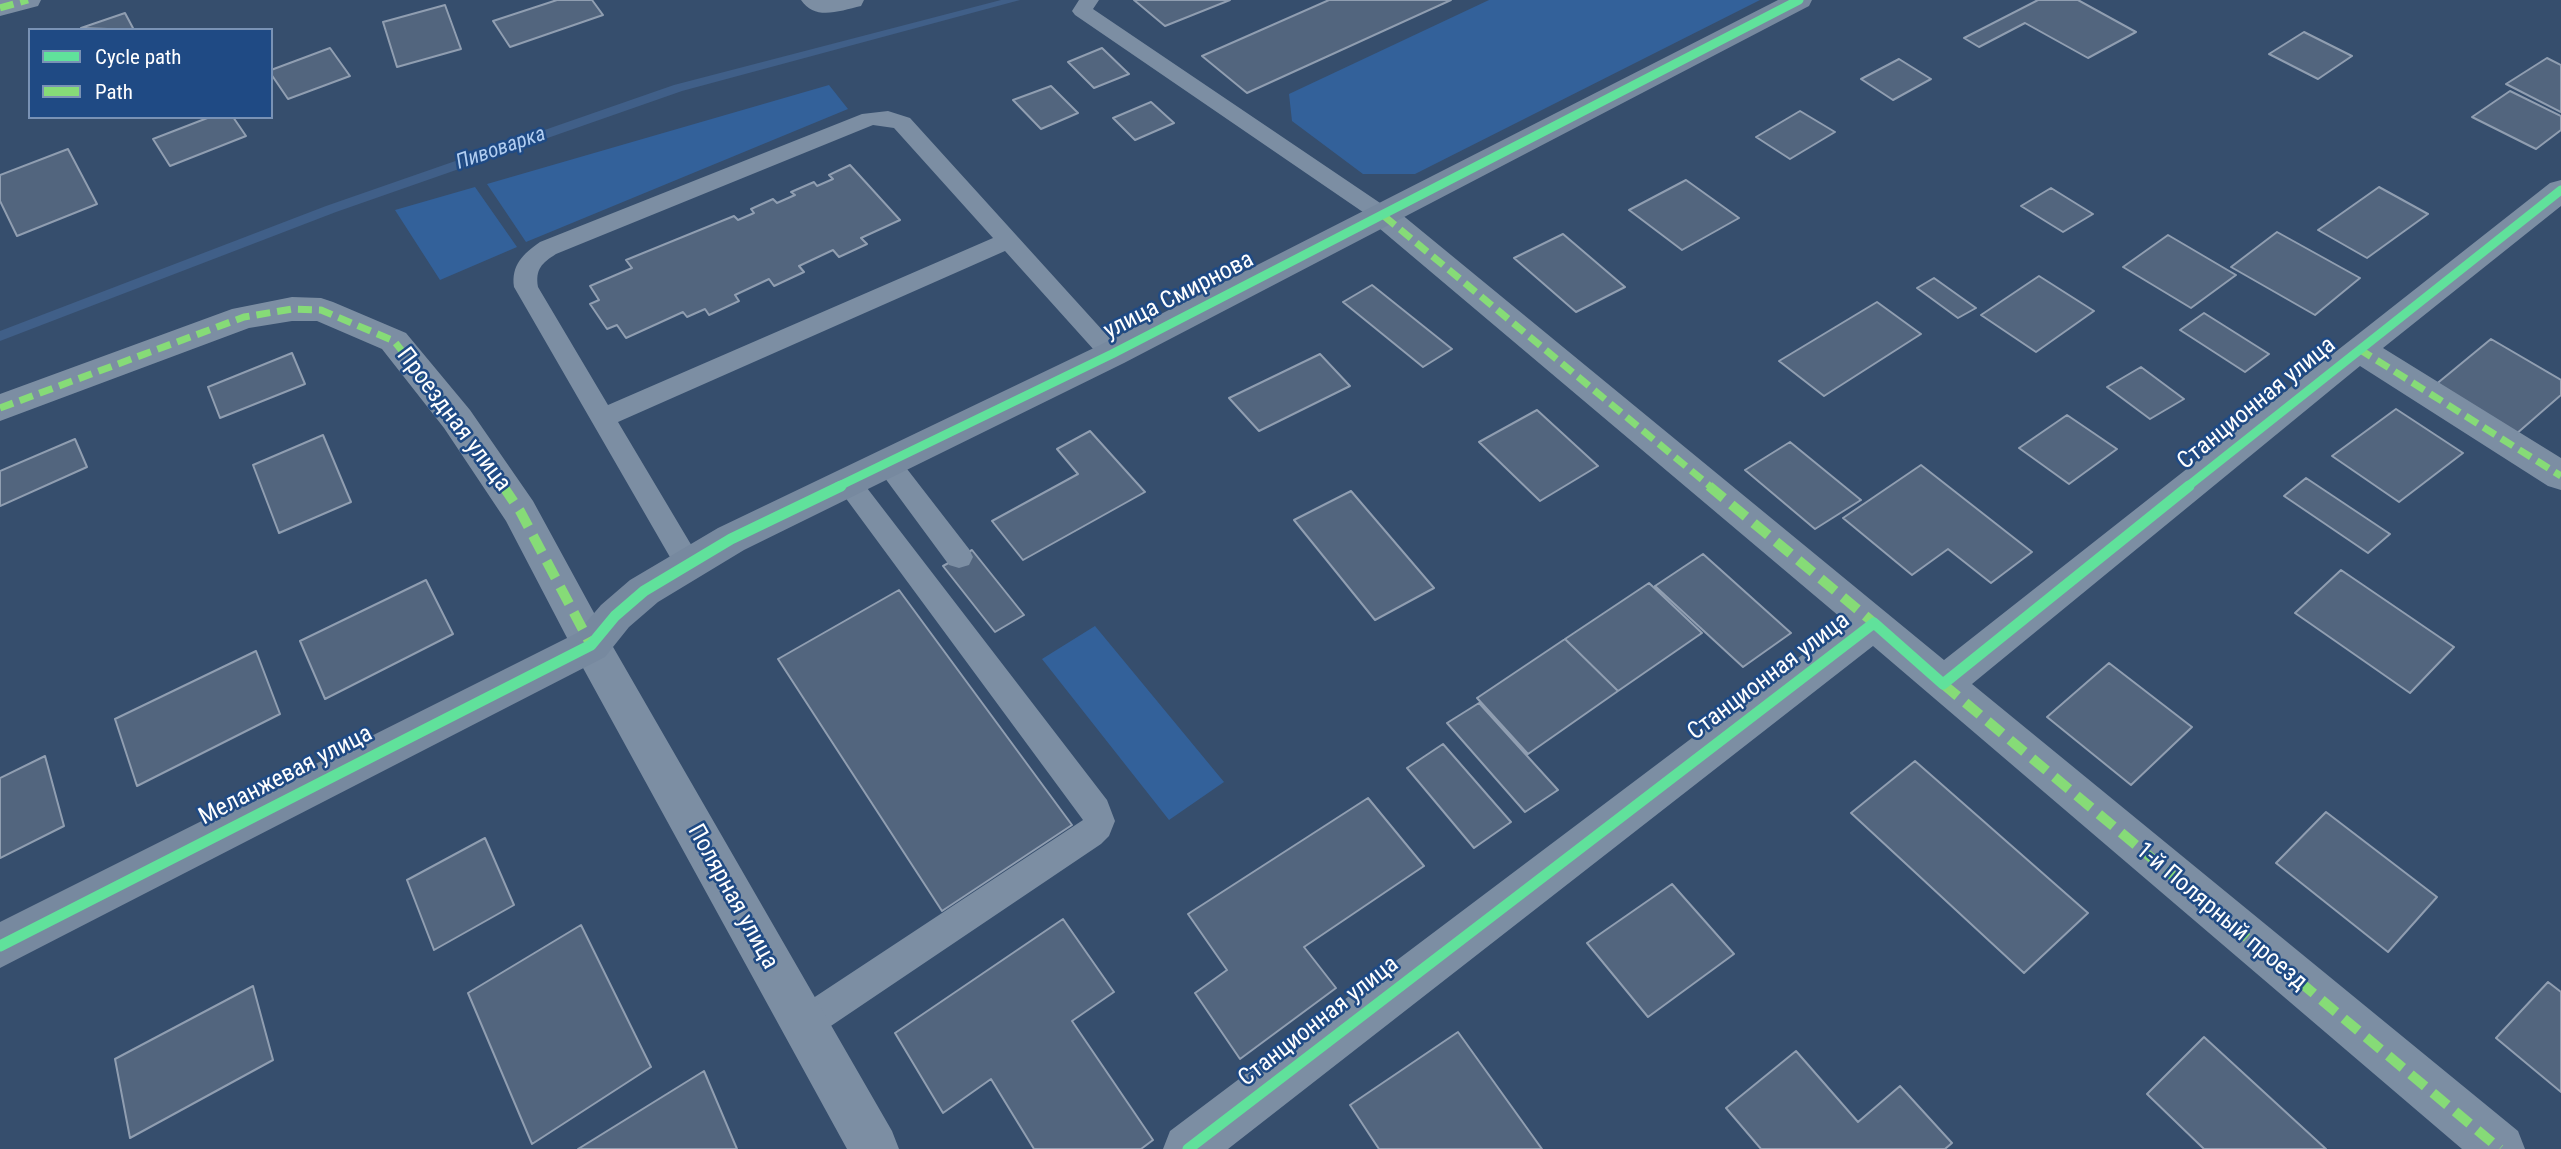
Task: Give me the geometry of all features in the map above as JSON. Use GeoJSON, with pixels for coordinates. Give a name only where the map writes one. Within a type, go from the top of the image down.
{"type":"FeatureCollection","features":[{"type":"Feature","properties":{"kind":"street"},"geometry":{"type":"LineString","coordinates":[[0,8],[27,0]]}},
{"type":"Feature","properties":{"kind":"street"},"geometry":{"type":"LineString","coordinates":[[814,0],[820,6],[851,0]]}},
{"type":"Feature","properties":{"kind":"street","name":"улица Смирнова"},"geometry":{"type":"LineString","coordinates":[[591,645],[615,616],[644,591],[731,539],[1112,354],[1799,0]]}},
{"type":"Feature","properties":{"kind":"street","name":"Станционная улица"},"geometry":{"type":"LineString","coordinates":[[1188,1149],[1874,622],[1942,684],[2358,349],[2558,196]]}},
{"type":"Feature","properties":{"kind":"street"},"geometry":{"type":"LineString","coordinates":[[1384,216],[1874,622]]}},
{"type":"Feature","properties":{"kind":"street","name":"Проездная улица"},"geometry":{"type":"LineString","coordinates":[[0,408],[244,317],[292,309],[321,310],[394,341],[442,399],[520,510],[591,645]]}},
{"type":"Feature","properties":{"kind":"street"},"geometry":{"type":"LineString","coordinates":[[2358,349],[2561,476]]}},
{"type":"Feature","properties":{"kind":"street","name":"Меланжевая улица"},"geometry":{"type":"LineString","coordinates":[[0,946],[591,645]]}},
{"type":"Feature","properties":{"kind":"street","name":"Полярная улица"},"geometry":{"type":"LineString","coordinates":[[591,645],[874,1149]]}},
{"type":"Feature","properties":{"kind":"street","name":"1-й Полярный проезд"},"geometry":{"type":"LineString","coordinates":[[1942,684],[2500,1149]]}},
{"type":"Feature","properties":{"kind":"lane"},"geometry":{"type":"LineString","coordinates":[[1089,0],[1082,11],[1384,216]]}},
{"type":"Feature","properties":{"kind":"lane"},"geometry":{"type":"LineString","coordinates":[[688,563],[526,287],[523,275],[527,266],[548,248],[878,118],[895,119],[902,123],[1112,354]]}},
{"type":"Feature","properties":{"kind":"lane"},"geometry":{"type":"LineString","coordinates":[[603,418],[1008,240]]}},
{"type":"Feature","properties":{"kind":"lane"},"geometry":{"type":"LineString","coordinates":[[888,463],[959,557]]}},
{"type":"Feature","properties":{"kind":"lane"},"geometry":{"type":"LineString","coordinates":[[804,1024],[1090,834],[1098,827],[1100,820],[1096,810],[848,482]]}},
{"type":"Feature","properties":{"kind":"shaded area"},"geometry":{"type":"Polygon","coordinates":[[[1489,0],[1760,0],[1415,174],[1363,174],[1292,121],[1289,94],[1489,0]]]}},
{"type":"Feature","properties":{"kind":"shaded area"},"geometry":{"type":"Polygon","coordinates":[[[829,85],[848,109],[526,242],[487,184],[829,85]]]}},
{"type":"Feature","properties":{"kind":"shaded area"},"geometry":{"type":"Polygon","coordinates":[[[475,187],[517,247],[440,280],[395,210],[475,187]]]}},
{"type":"Feature","properties":{"kind":"shaded area"},"geometry":{"type":"Polygon","coordinates":[[[1095,626],[1224,782],[1169,820],[1042,659],[1095,626]]]}},
{"type":"Feature","properties":{"kind":"building"},"geometry":{"type":"Polygon","coordinates":[[[557,0],[592,0],[603,15],[510,47],[493,21],[557,0]]]}},
{"type":"Feature","properties":{"kind":"building"},"geometry":{"type":"Polygon","coordinates":[[[1134,0],[1230,0],[1165,26],[1134,0]]]}},
{"type":"Feature","properties":{"kind":"building"},"geometry":{"type":"Polygon","coordinates":[[[1329,0],[1451,0],[1247,93],[1202,56],[1329,0]]]}},
{"type":"Feature","properties":{"kind":"building"},"geometry":{"type":"Polygon","coordinates":[[[2038,0],[2078,0],[2136,32],[2088,58],[2025,23],[1979,47],[1964,38],[2038,0]]]}},
{"type":"Feature","properties":{"kind":"building"},"geometry":{"type":"Polygon","coordinates":[[[445,5],[461,49],[397,67],[383,22],[445,5]]]}},
{"type":"Feature","properties":{"kind":"building"},"geometry":{"type":"Polygon","coordinates":[[[125,13],[133,28],[81,28],[125,13]]]}},
{"type":"Feature","properties":{"kind":"building"},"geometry":{"type":"Polygon","coordinates":[[[2304,32],[2352,56],[2318,79],[2269,54],[2304,32]]]}},
{"type":"Feature","properties":{"kind":"building"},"geometry":{"type":"Polygon","coordinates":[[[330,48],[350,76],[288,99],[273,77],[273,69],[330,48]]]}},
{"type":"Feature","properties":{"kind":"building"},"geometry":{"type":"Polygon","coordinates":[[[1102,48],[1129,74],[1094,88],[1068,62],[1102,48]]]}},
{"type":"Feature","properties":{"kind":"building"},"geometry":{"type":"Polygon","coordinates":[[[2547,58],[2561,65],[2561,112],[2506,84],[2547,58]]]}},
{"type":"Feature","properties":{"kind":"building"},"geometry":{"type":"Polygon","coordinates":[[[1899,59],[1931,79],[1893,100],[1861,79],[1899,59]]]}},
{"type":"Feature","properties":{"kind":"building"},"geometry":{"type":"Polygon","coordinates":[[[1051,86],[1078,113],[1041,129],[1013,100],[1051,86]]]}},
{"type":"Feature","properties":{"kind":"building"},"geometry":{"type":"Polygon","coordinates":[[[2510,91],[2561,116],[2561,130],[2536,149],[2472,117],[2510,91]]]}},
{"type":"Feature","properties":{"kind":"building"},"geometry":{"type":"Polygon","coordinates":[[[1151,102],[1174,123],[1135,140],[1113,118],[1151,102]]]}},
{"type":"Feature","properties":{"kind":"building"},"geometry":{"type":"Polygon","coordinates":[[[1800,111],[1835,132],[1790,159],[1756,137],[1800,111]]]}},
{"type":"Feature","properties":{"kind":"building"},"geometry":{"type":"Polygon","coordinates":[[[205,119],[234,119],[246,136],[170,166],[153,139],[205,119]]]}},
{"type":"Feature","properties":{"kind":"building"},"geometry":{"type":"Polygon","coordinates":[[[68,149],[97,204],[17,236],[0,201],[0,175],[68,149]]]}},
{"type":"Feature","properties":{"kind":"building"},"geometry":{"type":"Polygon","coordinates":[[[850,165],[900,220],[861,238],[867,244],[839,257],[833,250],[799,266],[804,272],[774,286],[769,279],[735,295],[739,301],[709,315],[705,309],[687,317],[683,312],[626,338],[617,325],[607,329],[590,304],[599,300],[590,286],[632,268],[626,260],[734,216],[738,220],[754,213],[751,209],[773,199],[777,203],[795,195],[791,192],[814,182],[817,186],[833,179],[829,175],[850,165]]]}},
{"type":"Feature","properties":{"kind":"building"},"geometry":{"type":"Polygon","coordinates":[[[1686,180],[1739,218],[1682,250],[1629,210],[1686,180]]]}},
{"type":"Feature","properties":{"kind":"building"},"geometry":{"type":"Polygon","coordinates":[[[2379,187],[2428,214],[2367,258],[2318,230],[2379,187]]]}},
{"type":"Feature","properties":{"kind":"building"},"geometry":{"type":"Polygon","coordinates":[[[2051,188],[2093,214],[2063,232],[2021,206],[2051,188]]]}},
{"type":"Feature","properties":{"kind":"building"},"geometry":{"type":"Polygon","coordinates":[[[2277,232],[2360,278],[2315,315],[2231,267],[2277,232]]]}},
{"type":"Feature","properties":{"kind":"building"},"geometry":{"type":"Polygon","coordinates":[[[1563,234],[1625,287],[1576,312],[1514,258],[1563,234]]]}},
{"type":"Feature","properties":{"kind":"building"},"geometry":{"type":"Polygon","coordinates":[[[2168,235],[2236,275],[2191,308],[2123,267],[2168,235]]]}},
{"type":"Feature","properties":{"kind":"building"},"geometry":{"type":"Polygon","coordinates":[[[2039,276],[2094,311],[2036,352],[1981,315],[2039,276]]]}},
{"type":"Feature","properties":{"kind":"building"},"geometry":{"type":"Polygon","coordinates":[[[1934,278],[1976,308],[1958,318],[1917,288],[1934,278]]]}},
{"type":"Feature","properties":{"kind":"building"},"geometry":{"type":"Polygon","coordinates":[[[1372,285],[1452,349],[1423,367],[1343,302],[1372,285]]]}},
{"type":"Feature","properties":{"kind":"building"},"geometry":{"type":"Polygon","coordinates":[[[1877,302],[1921,334],[1824,396],[1779,361],[1877,302]]]}},
{"type":"Feature","properties":{"kind":"building"},"geometry":{"type":"Polygon","coordinates":[[[2204,313],[2269,354],[2245,372],[2180,330],[2204,313]]]}},
{"type":"Feature","properties":{"kind":"building"},"geometry":{"type":"Polygon","coordinates":[[[2491,339],[2561,380],[2561,395],[2515,435],[2434,386],[2491,339]]]}},
{"type":"Feature","properties":{"kind":"building"},"geometry":{"type":"Polygon","coordinates":[[[292,353],[305,384],[220,418],[208,387],[292,353]]]}},
{"type":"Feature","properties":{"kind":"building"},"geometry":{"type":"Polygon","coordinates":[[[1320,354],[1350,386],[1259,431],[1229,398],[1320,354]]]}},
{"type":"Feature","properties":{"kind":"building"},"geometry":{"type":"Polygon","coordinates":[[[2141,367],[2184,399],[2150,419],[2107,387],[2141,367]]]}},
{"type":"Feature","properties":{"kind":"building"},"geometry":{"type":"Polygon","coordinates":[[[2396,409],[2463,453],[2399,502],[2332,456],[2396,409]]]}},
{"type":"Feature","properties":{"kind":"building"},"geometry":{"type":"Polygon","coordinates":[[[1537,410],[1598,466],[1540,501],[1479,442],[1537,410]]]}},
{"type":"Feature","properties":{"kind":"building"},"geometry":{"type":"Polygon","coordinates":[[[2067,415],[2117,449],[2069,484],[2019,448],[2067,415]]]}},
{"type":"Feature","properties":{"kind":"building"},"geometry":{"type":"Polygon","coordinates":[[[1090,431],[1145,492],[1023,560],[992,521],[1078,474],[1057,449],[1090,431]]]}},
{"type":"Feature","properties":{"kind":"building"},"geometry":{"type":"Polygon","coordinates":[[[323,435],[351,502],[279,533],[253,465],[323,435]]]}},
{"type":"Feature","properties":{"kind":"building"},"geometry":{"type":"Polygon","coordinates":[[[75,439],[87,467],[0,506],[0,471],[75,439]]]}},
{"type":"Feature","properties":{"kind":"building"},"geometry":{"type":"Polygon","coordinates":[[[1790,442],[1861,500],[1815,529],[1745,470],[1790,442]]]}},
{"type":"Feature","properties":{"kind":"building"},"geometry":{"type":"Polygon","coordinates":[[[1921,465],[2032,552],[1991,583],[1948,549],[1912,575],[1843,518],[1921,465]]]}},
{"type":"Feature","properties":{"kind":"building"},"geometry":{"type":"Polygon","coordinates":[[[2306,478],[2390,534],[2368,553],[2284,496],[2306,478]]]}},
{"type":"Feature","properties":{"kind":"building"},"geometry":{"type":"Polygon","coordinates":[[[1351,491],[1434,588],[1375,620],[1294,520],[1351,491]]]}},
{"type":"Feature","properties":{"kind":"building"},"geometry":{"type":"Polygon","coordinates":[[[972,550],[1024,615],[995,632],[943,566],[972,550]]]}},
{"type":"Feature","properties":{"kind":"building"},"geometry":{"type":"Polygon","coordinates":[[[1703,554],[1791,633],[1743,667],[1655,586],[1703,554]]]}},
{"type":"Feature","properties":{"kind":"building"},"geometry":{"type":"Polygon","coordinates":[[[2341,570],[2454,647],[2410,693],[2295,613],[2341,570]]]}},
{"type":"Feature","properties":{"kind":"building"},"geometry":{"type":"Polygon","coordinates":[[[426,580],[453,634],[325,699],[300,641],[426,580]]]}},
{"type":"Feature","properties":{"kind":"building"},"geometry":{"type":"Polygon","coordinates":[[[1649,583],[1702,633],[1618,691],[1565,639],[1649,583]]]}},
{"type":"Feature","properties":{"kind":"building"},"geometry":{"type":"Polygon","coordinates":[[[899,590],[1072,825],[942,911],[778,659],[899,590]]]}},
{"type":"Feature","properties":{"kind":"building"},"geometry":{"type":"Polygon","coordinates":[[[1565,639],[1618,691],[1528,754],[1477,698],[1565,639]]]}},
{"type":"Feature","properties":{"kind":"building"},"geometry":{"type":"Polygon","coordinates":[[[256,651],[280,714],[137,786],[115,719],[256,651]]]}},
{"type":"Feature","properties":{"kind":"building"},"geometry":{"type":"Polygon","coordinates":[[[2109,663],[2192,727],[2131,785],[2047,717],[2109,663]]]}},
{"type":"Feature","properties":{"kind":"building"},"geometry":{"type":"Polygon","coordinates":[[[1479,703],[1558,790],[1525,812],[1447,723],[1479,703]]]}},
{"type":"Feature","properties":{"kind":"building"},"geometry":{"type":"Polygon","coordinates":[[[1443,744],[1511,822],[1474,848],[1407,768],[1443,744]]]}},
{"type":"Feature","properties":{"kind":"building"},"geometry":{"type":"Polygon","coordinates":[[[45,756],[64,826],[0,858],[0,778],[45,756]]]}},
{"type":"Feature","properties":{"kind":"building"},"geometry":{"type":"Polygon","coordinates":[[[1915,761],[2088,913],[2024,973],[1851,813],[1915,761]]]}},
{"type":"Feature","properties":{"kind":"building"},"geometry":{"type":"Polygon","coordinates":[[[1368,798],[1424,866],[1304,947],[1336,988],[1240,1059],[1195,993],[1227,970],[1188,914],[1368,798]]]}},
{"type":"Feature","properties":{"kind":"building"},"geometry":{"type":"Polygon","coordinates":[[[2326,812],[2437,897],[2388,952],[2276,863],[2326,812]]]}},
{"type":"Feature","properties":{"kind":"building"},"geometry":{"type":"Polygon","coordinates":[[[485,838],[514,905],[434,950],[407,880],[485,838]]]}},
{"type":"Feature","properties":{"kind":"building"},"geometry":{"type":"Polygon","coordinates":[[[1672,884],[1734,954],[1648,1017],[1587,943],[1672,884]]]}},
{"type":"Feature","properties":{"kind":"building"},"geometry":{"type":"Polygon","coordinates":[[[1063,919],[1114,992],[1072,1021],[1153,1140],[1141,1149],[1034,1149],[991,1079],[943,1113],[895,1033],[1063,919]]]}},
{"type":"Feature","properties":{"kind":"building"},"geometry":{"type":"Polygon","coordinates":[[[581,925],[651,1067],[532,1144],[468,993],[581,925]]]}},
{"type":"Feature","properties":{"kind":"building"},"geometry":{"type":"Polygon","coordinates":[[[2548,982],[2561,992],[2561,1092],[2496,1038],[2548,982]]]}},
{"type":"Feature","properties":{"kind":"building"},"geometry":{"type":"Polygon","coordinates":[[[253,986],[273,1060],[130,1138],[115,1059],[253,986]]]}},
{"type":"Feature","properties":{"kind":"building"},"geometry":{"type":"Polygon","coordinates":[[[1458,1032],[1542,1149],[1379,1149],[1350,1105],[1458,1032]]]}},
{"type":"Feature","properties":{"kind":"building"},"geometry":{"type":"Polygon","coordinates":[[[2204,1037],[2326,1149],[2204,1149],[2147,1094],[2204,1037]]]}},
{"type":"Feature","properties":{"kind":"building"},"geometry":{"type":"Polygon","coordinates":[[[1796,1051],[1858,1122],[1900,1086],[1952,1143],[1945,1149],[1761,1149],[1726,1108],[1796,1051]]]}},
{"type":"Feature","properties":{"kind":"building"},"geometry":{"type":"Polygon","coordinates":[[[704,1071],[737,1149],[578,1149],[704,1071]]]}},
{"type":"Feature","properties":{"kind":"waterway","name":"Пивоварка"},"geometry":{"type":"LineString","coordinates":[[0,336],[331,209],[678,88],[1014,0]]}},
{"type":"Feature","properties":{"kind":"marked path"},"geometry":{"type":"LineString","coordinates":[[0,8],[28,0]]}},
{"type":"Feature","properties":{"kind":"marked path"},"geometry":{"type":"LineString","coordinates":[[1384,216],[1874,623]]}},
{"type":"Feature","properties":{"kind":"marked path"},"geometry":{"type":"LineString","coordinates":[[0,408],[244,317],[292,309],[321,310],[394,341],[457,419],[520,511],[591,645]]}},
{"type":"Feature","properties":{"kind":"marked path"},"geometry":{"type":"LineString","coordinates":[[2359,349],[2561,476]]}},
{"type":"Feature","properties":{"kind":"marked path"},"geometry":{"type":"LineString","coordinates":[[1943,684],[2500,1149]]}},
{"type":"Feature","properties":{"kind":"cycle path"},"geometry":{"type":"LineString","coordinates":[[0,946],[591,645],[615,616],[644,591],[731,539],[1112,354],[1799,0]]}},
{"type":"Feature","properties":{"kind":"cycle path"},"geometry":{"type":"LineString","coordinates":[[1188,1149],[1874,623],[1943,684],[2561,190]]}}]}
